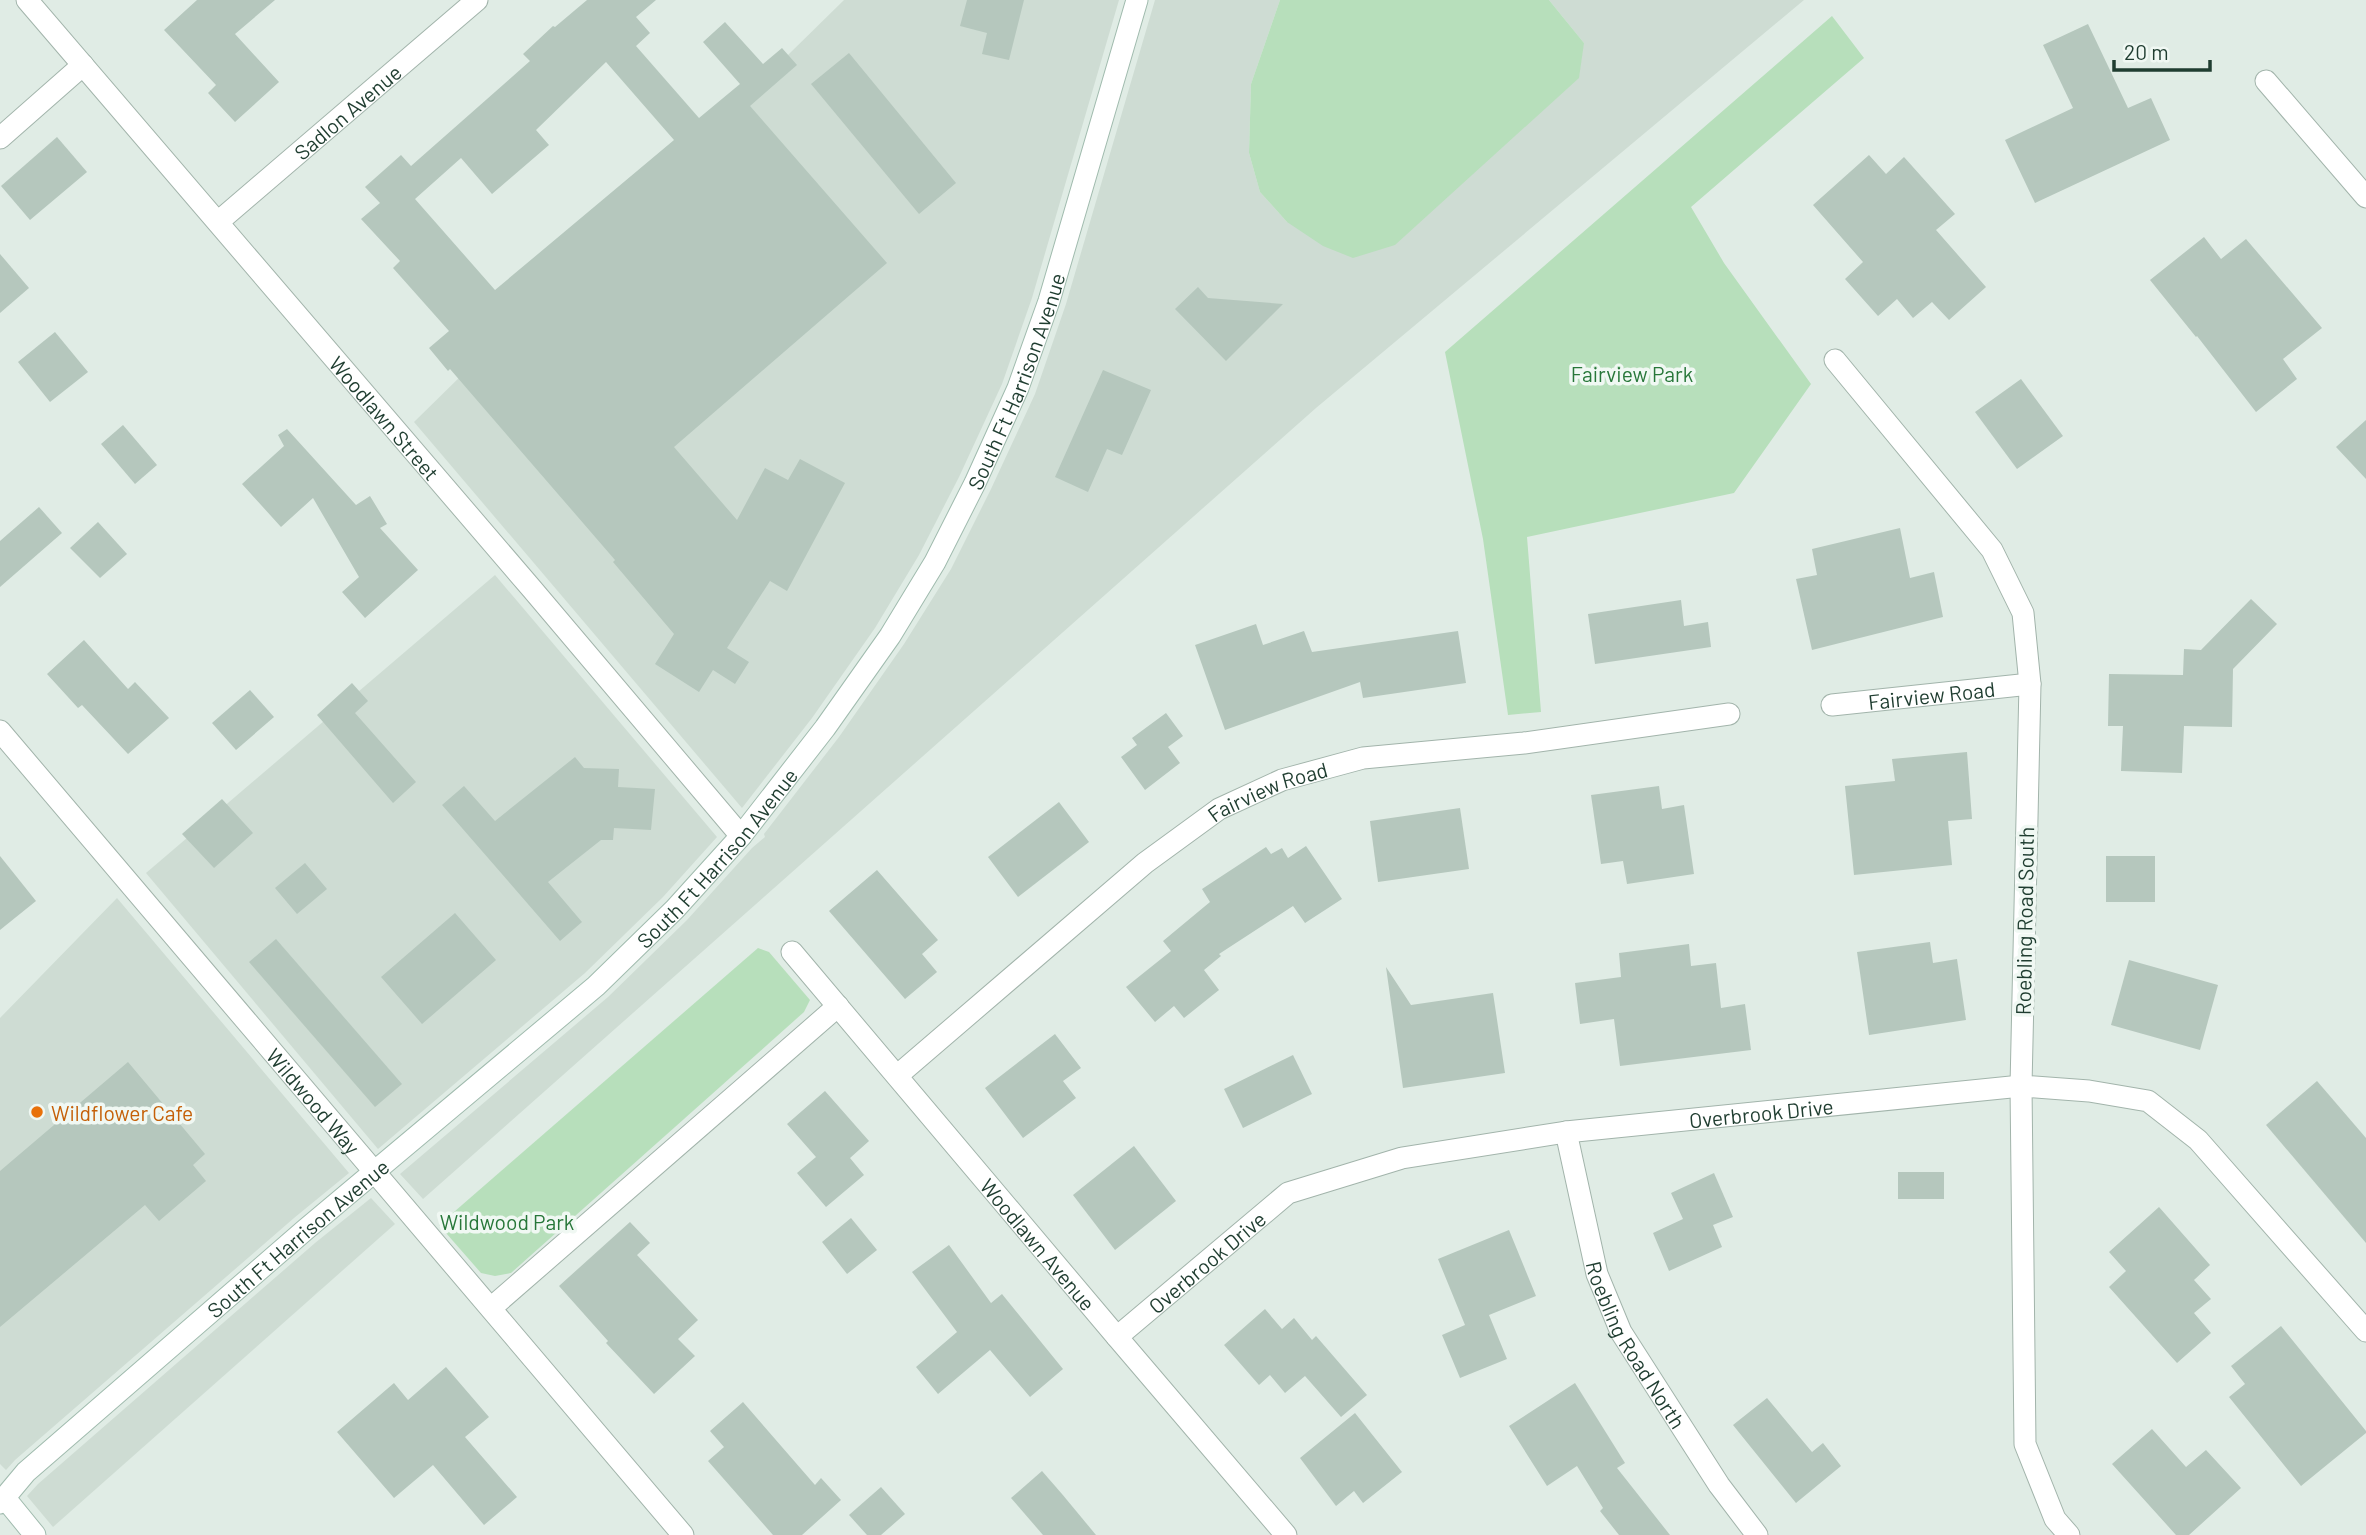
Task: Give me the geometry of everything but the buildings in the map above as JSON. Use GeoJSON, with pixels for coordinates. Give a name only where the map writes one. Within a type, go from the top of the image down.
{"type":"FeatureCollection","features":[{"type":"Feature","properties":{"kind":"street","name":"Woodlawn Street"},"geometry":{"type":"LineString","coordinates":[[27,0],[741,836]]}},
{"type":"Feature","properties":{"kind":"street","name":"Sadlon Avenue"},"geometry":{"type":"LineString","coordinates":[[218,222],[477,0]]}},
{"type":"Feature","properties":{"kind":"street","name":"South Ft Harrison Avenue"},"geometry":{"type":"LineString","coordinates":[[1,1497],[26,1472],[305,1230],[596,986],[675,909],[741,836],[825,727],[890,636],[935,562],[1018,388],[1049,301],[1137,0]]}},
{"type":"Feature","properties":{"kind":"street"},"geometry":{"type":"LineString","coordinates":[[0,138],[83,65]]}},
{"type":"Feature","properties":{"kind":"street"},"geometry":{"type":"LineString","coordinates":[[2266,81],[2366,197]]}},
{"type":"Feature","properties":{"kind":"street","name":"Roebling Road South"},"geometry":{"type":"LineString","coordinates":[[1835,360],[1992,550],[2023,612],[2030,684],[2021,1086],[2025,1444],[2055,1519],[2069,1535]]}},
{"type":"Feature","properties":{"kind":"street","name":"Fairview Road"},"geometry":{"type":"LineString","coordinates":[[1832,705],[2030,684]]}},
{"type":"Feature","properties":{"kind":"street","name":"Fairview Road"},"geometry":{"type":"LineString","coordinates":[[898,1075],[1145,863],[1219,808],[1282,780],[1363,758],[1524,743],[1729,714]]}},
{"type":"Feature","properties":{"kind":"street","name":"Wildwood Way"},"geometry":{"type":"LineString","coordinates":[[0,730],[682,1535]]}},
{"type":"Feature","properties":{"kind":"street","name":"Woodlawn Avenue"},"geometry":{"type":"LineString","coordinates":[[792,952],[1286,1535]]}},
{"type":"Feature","properties":{"kind":"street"},"geometry":{"type":"LineString","coordinates":[[491,1308],[838,1006]]}},
{"type":"Feature","properties":{"kind":"street","name":"Overbrook Drive"},"geometry":{"type":"LineString","coordinates":[[1117,1337],[1288,1193],[1402,1158],[1566,1132],[2021,1086],[2088,1091],[2148,1101],[2198,1140],[2366,1331]]}},
{"type":"Feature","properties":{"kind":"street","name":"Roebling Road North"},"geometry":{"type":"LineString","coordinates":[[1566,1132],[1597,1274],[1621,1332],[1719,1485],[1757,1535]]}},
{"type":"Feature","properties":{"kind":"street"},"geometry":{"type":"LineString","coordinates":[[1,1497],[35,1535]]}},
{"type":"Feature","properties":{"kind":"shaded area"},"geometry":{"type":"Polygon","coordinates":[[[844,0],[1119,0],[1032,298],[1002,384],[959,477],[919,555],[875,628],[812,718],[742,808],[414,422],[844,0]]]}},
{"type":"Feature","properties":{"kind":"shaded area"},"geometry":{"type":"Polygon","coordinates":[[[1155,0],[1280,0],[1251,84],[1249,153],[1260,192],[1287,222],[1584,43],[1549,0],[1804,0],[1316,408],[423,1199],[400,1174],[608,997],[687,920],[765,837],[764,834],[839,737],[904,644],[951,569],[1035,394],[1066,304],[1155,0]]]}},
{"type":"Feature","properties":{"kind":"shaded area"},"geometry":{"type":"Polygon","coordinates":[[[495,575],[717,837],[663,897],[585,973],[378,1149],[146,873],[495,575]]]}},
{"type":"Feature","properties":{"kind":"shaded area"},"geometry":{"type":"Polygon","coordinates":[[[117,898],[349,1173],[6,1470],[0,1464],[0,1018],[117,898]]]}},
{"type":"Feature","properties":{"kind":"shaded area"},"geometry":{"type":"Polygon","coordinates":[[[371,1198],[395,1224],[53,1527],[27,1496],[38,1484],[315,1243],[371,1198]]]}},
{"type":"Feature","properties":{"kind":"green space"},"geometry":{"type":"Polygon","coordinates":[[[1280,0],[1549,0],[1584,43],[1579,78],[1395,245],[1353,258],[1323,246],[1287,222],[1260,192],[1249,153],[1251,84],[1280,0]]]}},
{"type":"Feature","properties":{"kind":"green space","name":"Fairview Park"},"geometry":{"type":"Polygon","coordinates":[[[1832,16],[1864,58],[1691,207],[1724,263],[1811,384],[1734,493],[1527,537],[1541,712],[1508,715],[1483,539],[1445,352],[1832,16]]]}},
{"type":"Feature","properties":{"kind":"green space","name":"Wildwood Park"},"geometry":{"type":"Polygon","coordinates":[[[758,948],[769,952],[810,1000],[804,1012],[511,1273],[495,1276],[481,1273],[439,1225],[758,948]]]}},
{"type":"Feature","properties":{"kind":"place","name":"Wildflower Cafe"},"geometry":{"type":"Point","coordinates":[37,1112]}}]}
